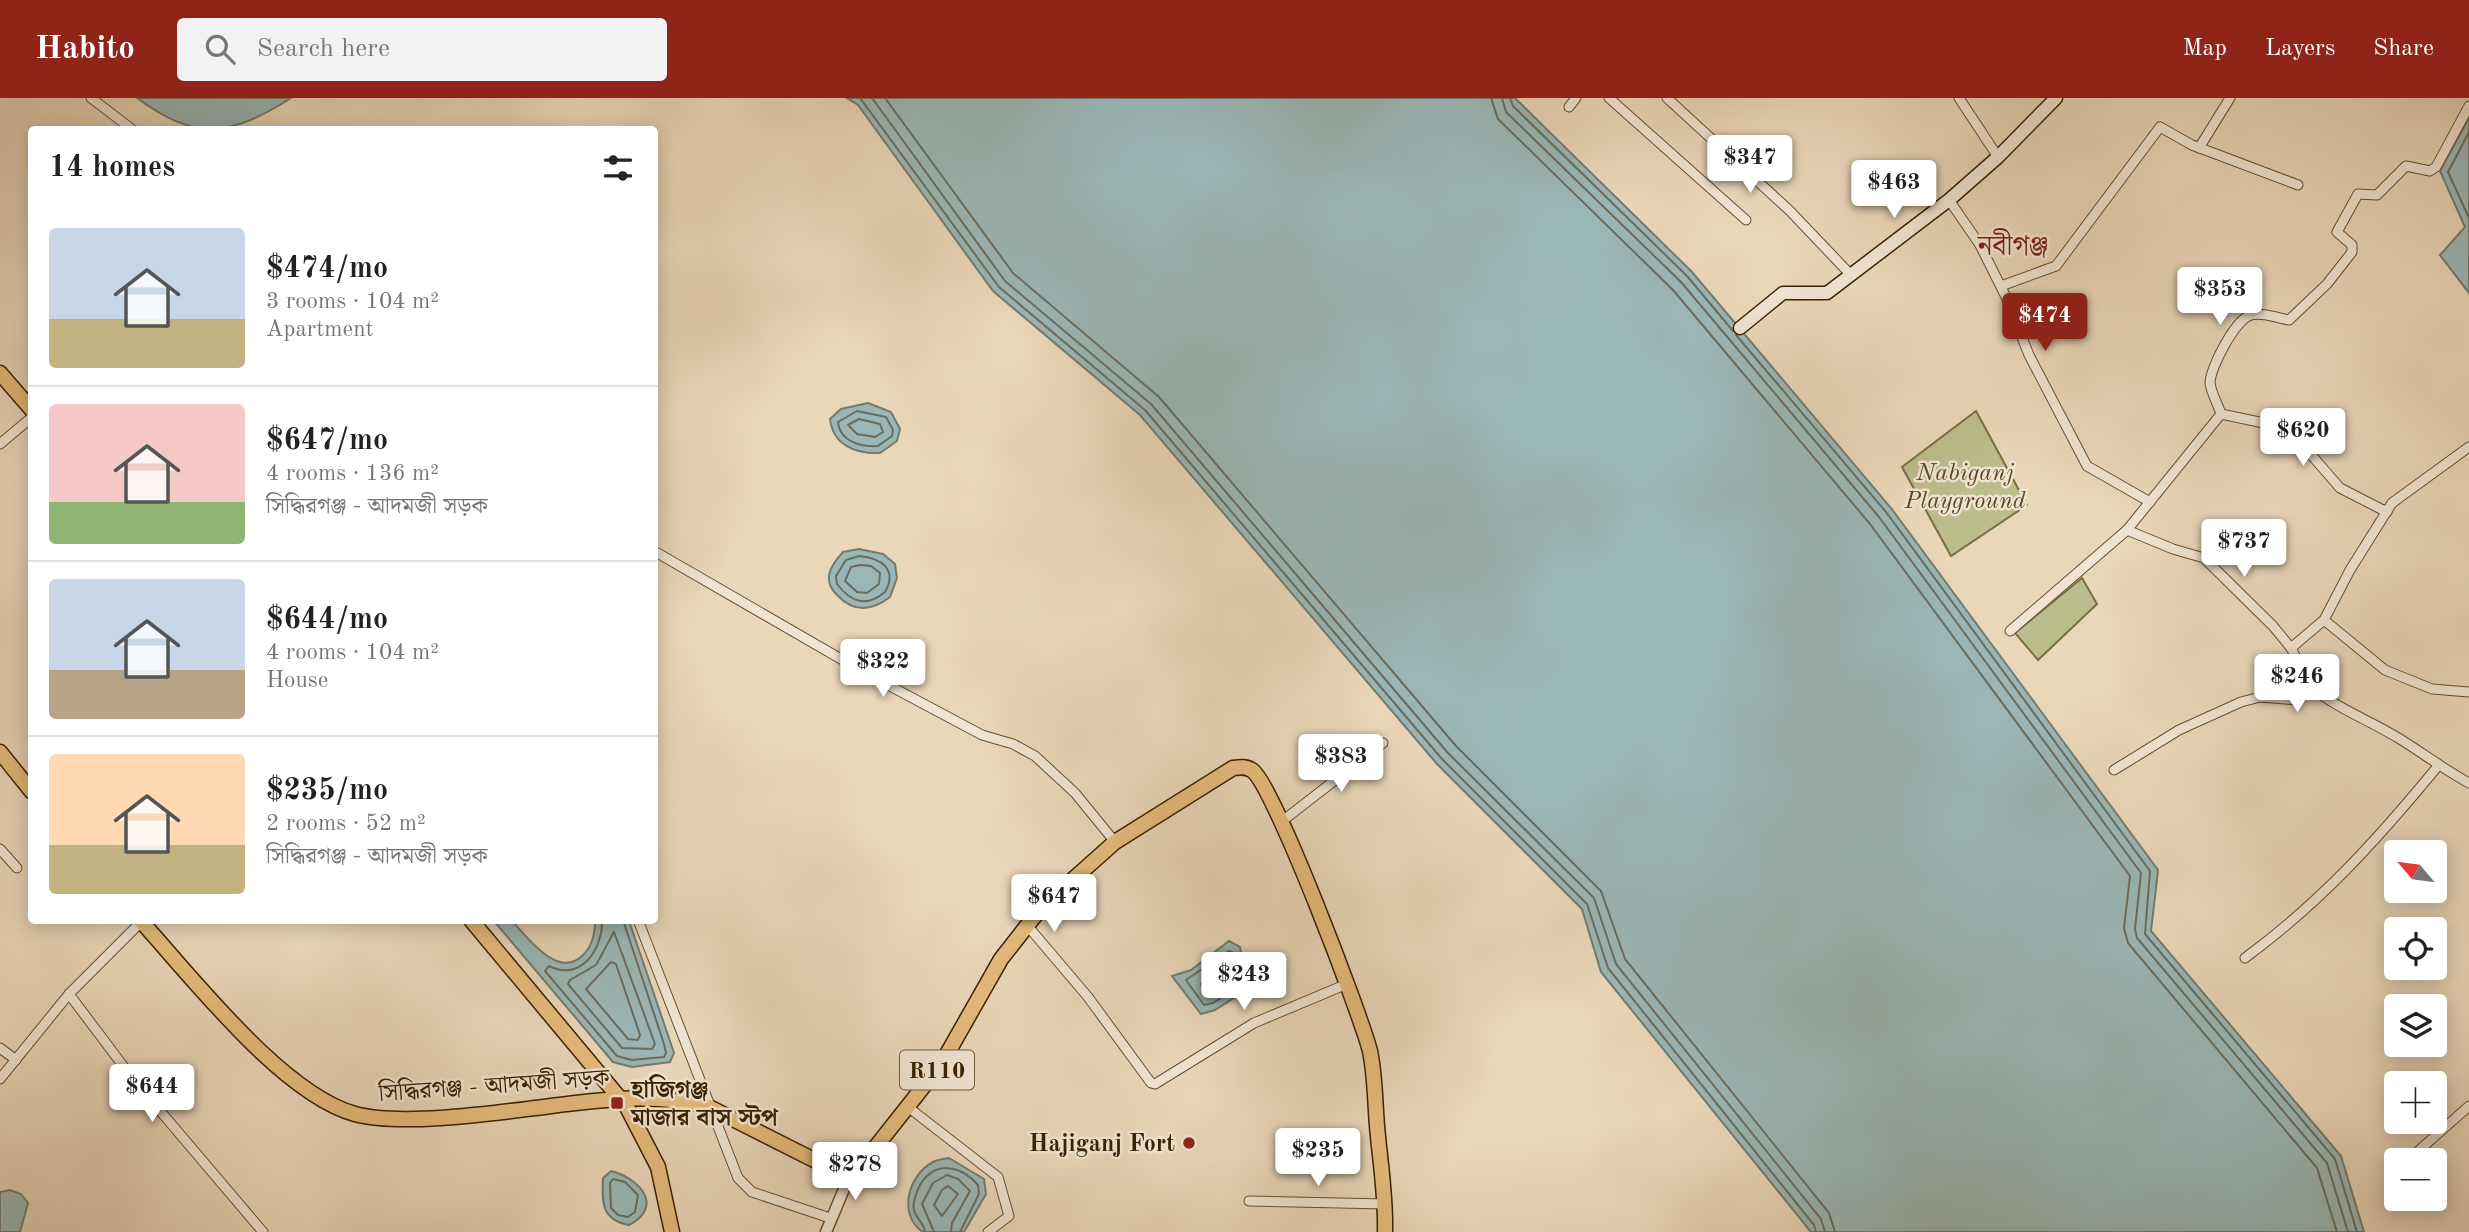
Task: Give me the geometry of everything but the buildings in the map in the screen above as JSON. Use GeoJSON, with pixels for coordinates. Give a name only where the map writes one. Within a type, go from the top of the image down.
{"type":"FeatureCollection","features":[{"type":"Feature","properties":{"kind":"main road"},"geometry":{"type":"LineString","coordinates":[[1741,328],[1783,293],[1791,290],[1822,295],[1949,200],[1998,157],[2056,98]]}},
{"type":"Feature","properties":{"kind":"main road"},"geometry":{"type":"LineString","coordinates":[[0,373],[28,405]]}},
{"type":"Feature","properties":{"kind":"main road"},"geometry":{"type":"LineString","coordinates":[[0,752],[28,787]]}},
{"type":"Feature","properties":{"kind":"main road","name":"R110"},"geometry":{"type":"LineString","coordinates":[[863,1163],[942,1063],[986,983],[1026,924],[1115,842],[1233,768],[1244,767],[1253,771],[1260,780],[1281,822],[1347,984],[1370,1053],[1386,1204],[1385,1232]]}},
{"type":"Feature","properties":{"kind":"main road","name":"সিদ্ধিরগঞ্জ - আদমজী সড়ক"},"geometry":{"type":"LineString","coordinates":[[144,924],[250,1040],[299,1087],[329,1105],[356,1115],[392,1119],[492,1114],[644,1097],[709,1107],[838,1170],[849,1170],[863,1163]]}},
{"type":"Feature","properties":{"kind":"main road"},"geometry":{"type":"LineString","coordinates":[[474,924],[621,1099],[643,1135],[658,1167],[673,1232]]}},
{"type":"Feature","properties":{"kind":"street"},"geometry":{"type":"LineString","coordinates":[[91,98],[127,126]]}},
{"type":"Feature","properties":{"kind":"street"},"geometry":{"type":"LineString","coordinates":[[1569,107],[1576,98]]}},
{"type":"Feature","properties":{"kind":"street"},"geometry":{"type":"LineString","coordinates":[[1609,98],[1746,220]]}},
{"type":"Feature","properties":{"kind":"street"},"geometry":{"type":"LineString","coordinates":[[1667,98],[1790,211],[1850,274]]}},
{"type":"Feature","properties":{"kind":"street"},"geometry":{"type":"LineString","coordinates":[[1959,98],[1998,157]]}},
{"type":"Feature","properties":{"kind":"street"},"geometry":{"type":"LineString","coordinates":[[2199,148],[2230,98]]}},
{"type":"Feature","properties":{"kind":"street"},"geometry":{"type":"LineString","coordinates":[[2221,414],[2211,387],[2211,377],[2220,351],[2244,319],[2252,314],[2289,320],[2300,312],[2352,252],[2352,245],[2337,232],[2358,194],[2377,195],[2406,166],[2430,171],[2436,167],[2469,106]]}},
{"type":"Feature","properties":{"kind":"street"},"geometry":{"type":"LineString","coordinates":[[2001,286],[2056,267],[2160,127],[2199,148],[2298,186]]}},
{"type":"Feature","properties":{"kind":"street"},"geometry":{"type":"LineString","coordinates":[[1949,200],[1980,245],[2001,286],[2029,355],[2087,466],[2150,502]]}},
{"type":"Feature","properties":{"kind":"street"},"geometry":{"type":"LineString","coordinates":[[2010,631],[2127,530],[2221,414]]}},
{"type":"Feature","properties":{"kind":"street"},"geometry":{"type":"LineString","coordinates":[[2221,414],[2278,426],[2301,443],[2340,488],[2387,512]]}},
{"type":"Feature","properties":{"kind":"street"},"geometry":{"type":"LineString","coordinates":[[0,444],[28,420]]}},
{"type":"Feature","properties":{"kind":"street"},"geometry":{"type":"LineString","coordinates":[[2291,648],[2324,620],[2350,570],[2392,503],[2469,447]]}},
{"type":"Feature","properties":{"kind":"street"},"geometry":{"type":"LineString","coordinates":[[2127,530],[2204,558],[2273,626],[2291,648],[2311,687],[2330,702],[2402,740],[2438,766],[2469,783]]}},
{"type":"Feature","properties":{"kind":"street"},"geometry":{"type":"LineString","coordinates":[[658,553],[860,670],[982,735],[1013,744],[1035,756],[1075,793],[1115,842]]}},
{"type":"Feature","properties":{"kind":"street"},"geometry":{"type":"LineString","coordinates":[[2324,620],[2385,670],[2432,688],[2469,692]]}},
{"type":"Feature","properties":{"kind":"street"},"geometry":{"type":"LineString","coordinates":[[2114,770],[2204,717],[2260,697],[2298,700],[2311,687]]}},
{"type":"Feature","properties":{"kind":"street"},"geometry":{"type":"LineString","coordinates":[[1281,822],[1383,743]]}},
{"type":"Feature","properties":{"kind":"street"},"geometry":{"type":"LineString","coordinates":[[2245,958],[2295,921],[2325,893],[2438,766]]}},
{"type":"Feature","properties":{"kind":"street"},"geometry":{"type":"LineString","coordinates":[[0,849],[17,867]]}},
{"type":"Feature","properties":{"kind":"street"},"geometry":{"type":"LineString","coordinates":[[0,1079],[69,994],[138,924]]}},
{"type":"Feature","properties":{"kind":"street"},"geometry":{"type":"LineString","coordinates":[[640,924],[738,1178],[745,1186],[779,1202],[830,1218]]}},
{"type":"Feature","properties":{"kind":"street"},"geometry":{"type":"LineString","coordinates":[[1026,924],[1088,997],[1151,1083],[1155,1084],[1254,1023],[1347,984]]}},
{"type":"Feature","properties":{"kind":"street"},"geometry":{"type":"LineString","coordinates":[[69,994],[133,1079],[263,1232]]}},
{"type":"Feature","properties":{"kind":"street"},"geometry":{"type":"LineString","coordinates":[[0,1048],[16,1060]]}},
{"type":"Feature","properties":{"kind":"street"},"geometry":{"type":"LineString","coordinates":[[2422,1148],[2469,1106]]}},
{"type":"Feature","properties":{"kind":"street"},"geometry":{"type":"LineString","coordinates":[[908,1107],[998,1177],[1009,1216],[988,1232]]}},
{"type":"Feature","properties":{"kind":"street"},"geometry":{"type":"LineString","coordinates":[[826,1232],[830,1218],[863,1163]]}},
{"type":"Feature","properties":{"kind":"street"},"geometry":{"type":"LineString","coordinates":[[1249,1201],[1386,1204]]}},
{"type":"Feature","properties":{"kind":"green space","name":"Nabiganj Playground"},"geometry":{"type":"Polygon","coordinates":[[[1976,411],[2027,505],[1951,556],[1902,467],[1976,411]]]}},
{"type":"Feature","properties":{"kind":"green space"},"geometry":{"type":"Polygon","coordinates":[[[2082,578],[2097,604],[2038,660],[2015,633],[2082,578]]]}},
{"type":"Feature","properties":{"kind":"water"},"geometry":{"type":"Polygon","coordinates":[[[137,98],[291,98],[269,111],[231,126],[191,126],[158,112],[137,98]]]}},
{"type":"Feature","properties":{"kind":"water"},"geometry":{"type":"Polygon","coordinates":[[[847,98],[1515,98],[1692,272],[1891,508],[2158,870],[2151,931],[2341,1156],[2364,1232],[1811,1232],[1601,972],[1582,909],[1437,764],[1140,415],[993,291],[858,105],[847,98]]]}},
{"type":"Feature","properties":{"kind":"water"},"geometry":{"type":"Polygon","coordinates":[[[2469,118],[2469,293],[2440,255],[2465,227],[2440,171],[2469,118]]]}},
{"type":"Feature","properties":{"kind":"water"},"geometry":{"type":"Polygon","coordinates":[[[868,403],[891,412],[900,429],[897,441],[880,453],[854,450],[841,441],[832,428],[830,419],[841,409],[868,403]]]}},
{"type":"Feature","properties":{"kind":"water"},"geometry":{"type":"Polygon","coordinates":[[[859,549],[883,554],[895,564],[897,578],[890,597],[877,605],[863,608],[843,601],[829,582],[831,569],[843,552],[859,549]]]}},
{"type":"Feature","properties":{"kind":"water"},"geometry":{"type":"Polygon","coordinates":[[[497,924],[515,924],[544,954],[563,963],[573,962],[588,949],[595,924],[630,924],[674,1053],[670,1062],[632,1067],[613,1062],[497,924]]]}},
{"type":"Feature","properties":{"kind":"water"},"geometry":{"type":"Polygon","coordinates":[[[1229,941],[1240,947],[1245,975],[1240,994],[1215,1010],[1201,1014],[1172,976],[1191,970],[1229,941]]]}},
{"type":"Feature","properties":{"kind":"water"},"geometry":{"type":"Polygon","coordinates":[[[949,1158],[984,1179],[986,1194],[964,1232],[923,1232],[910,1216],[908,1207],[912,1186],[924,1168],[935,1161],[949,1158]]]}},
{"type":"Feature","properties":{"kind":"water"},"geometry":{"type":"Polygon","coordinates":[[[611,1171],[631,1180],[647,1201],[640,1218],[629,1225],[613,1219],[605,1209],[603,1178],[611,1171]]]}},
{"type":"Feature","properties":{"kind":"water"},"geometry":{"type":"Polygon","coordinates":[[[10,1190],[21,1194],[28,1203],[20,1232],[0,1232],[0,1192],[10,1190]]]}},
{"type":"Feature","properties":{"kind":"place","name":"হাজিগঞ্জ মাজার বাস স্টপ"},"geometry":{"type":"Point","coordinates":[617,1103]}},
{"type":"Feature","properties":{"kind":"place","name":"Hajiganj Fort"},"geometry":{"type":"Point","coordinates":[1189,1143]}},
{"type":"Feature","properties":{"kind":"district","name":"নবীগঞ্জ"},"geometry":{"type":"Point","coordinates":[2013,245]}}]}
